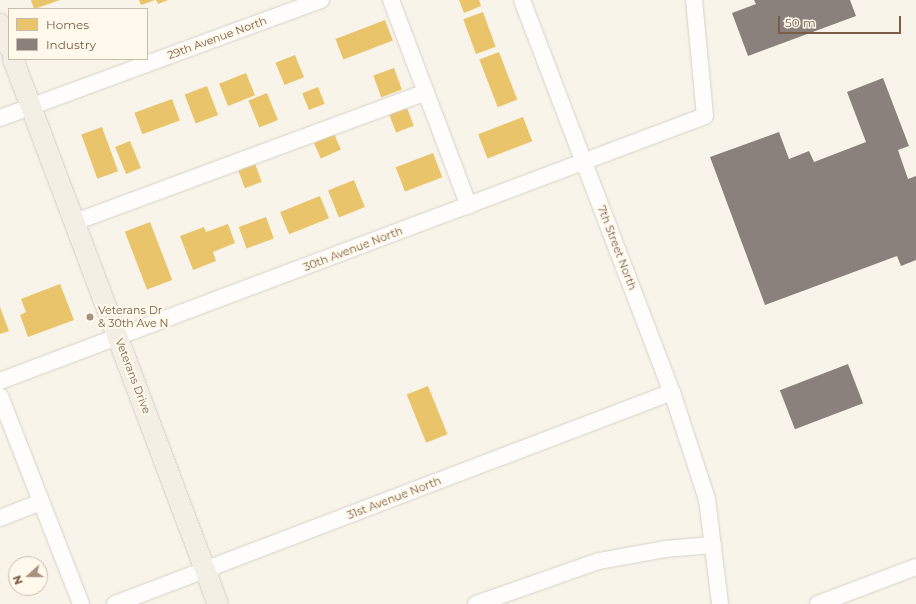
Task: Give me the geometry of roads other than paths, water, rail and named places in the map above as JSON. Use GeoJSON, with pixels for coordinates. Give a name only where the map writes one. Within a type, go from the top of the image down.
{"type":"FeatureCollection","features":[{"type":"Feature","properties":{"kind":"main road"},"geometry":{"type":"LineString","coordinates":[[0,24],[8,44]]}},
{"type":"Feature","properties":{"kind":"main road","name":"Veterans Drive"},"geometry":{"type":"LineString","coordinates":[[14,60],[218,604]]}},
{"type":"Feature","properties":{"kind":"street","name":"29th Avenue North"},"geometry":{"type":"LineString","coordinates":[[0,118],[321,0]]}},
{"type":"Feature","properties":{"kind":"street"},"geometry":{"type":"LineString","coordinates":[[391,0],[469,206]]}},
{"type":"Feature","properties":{"kind":"street","name":"7th Street North"},"geometry":{"type":"LineString","coordinates":[[522,0],[672,392],[707,499],[720,604]]}},
{"type":"Feature","properties":{"kind":"street","name":"30th Avenue North"},"geometry":{"type":"LineString","coordinates":[[0,381],[584,163],[705,116],[694,0]]}},
{"type":"Feature","properties":{"kind":"street"},"geometry":{"type":"LineString","coordinates":[[75,222],[426,92]]}},
{"type":"Feature","properties":{"kind":"street","name":"31st Avenue North"},"geometry":{"type":"LineString","coordinates":[[115,604],[672,392]]}},
{"type":"Feature","properties":{"kind":"street"},"geometry":{"type":"LineString","coordinates":[[0,396],[81,604]]}},
{"type":"Feature","properties":{"kind":"street"},"geometry":{"type":"LineString","coordinates":[[0,518],[41,502]]}},
{"type":"Feature","properties":{"kind":"street"},"geometry":{"type":"LineString","coordinates":[[476,604],[599,561],[671,548],[713,545]]}},
{"type":"Feature","properties":{"kind":"street"},"geometry":{"type":"LineString","coordinates":[[818,604],[916,567]]}},
{"type":"Feature","properties":{"kind":"place","name":"Veterans Dr & 30th Ave N"},"geometry":{"type":"Point","coordinates":[90,317]}}]}
